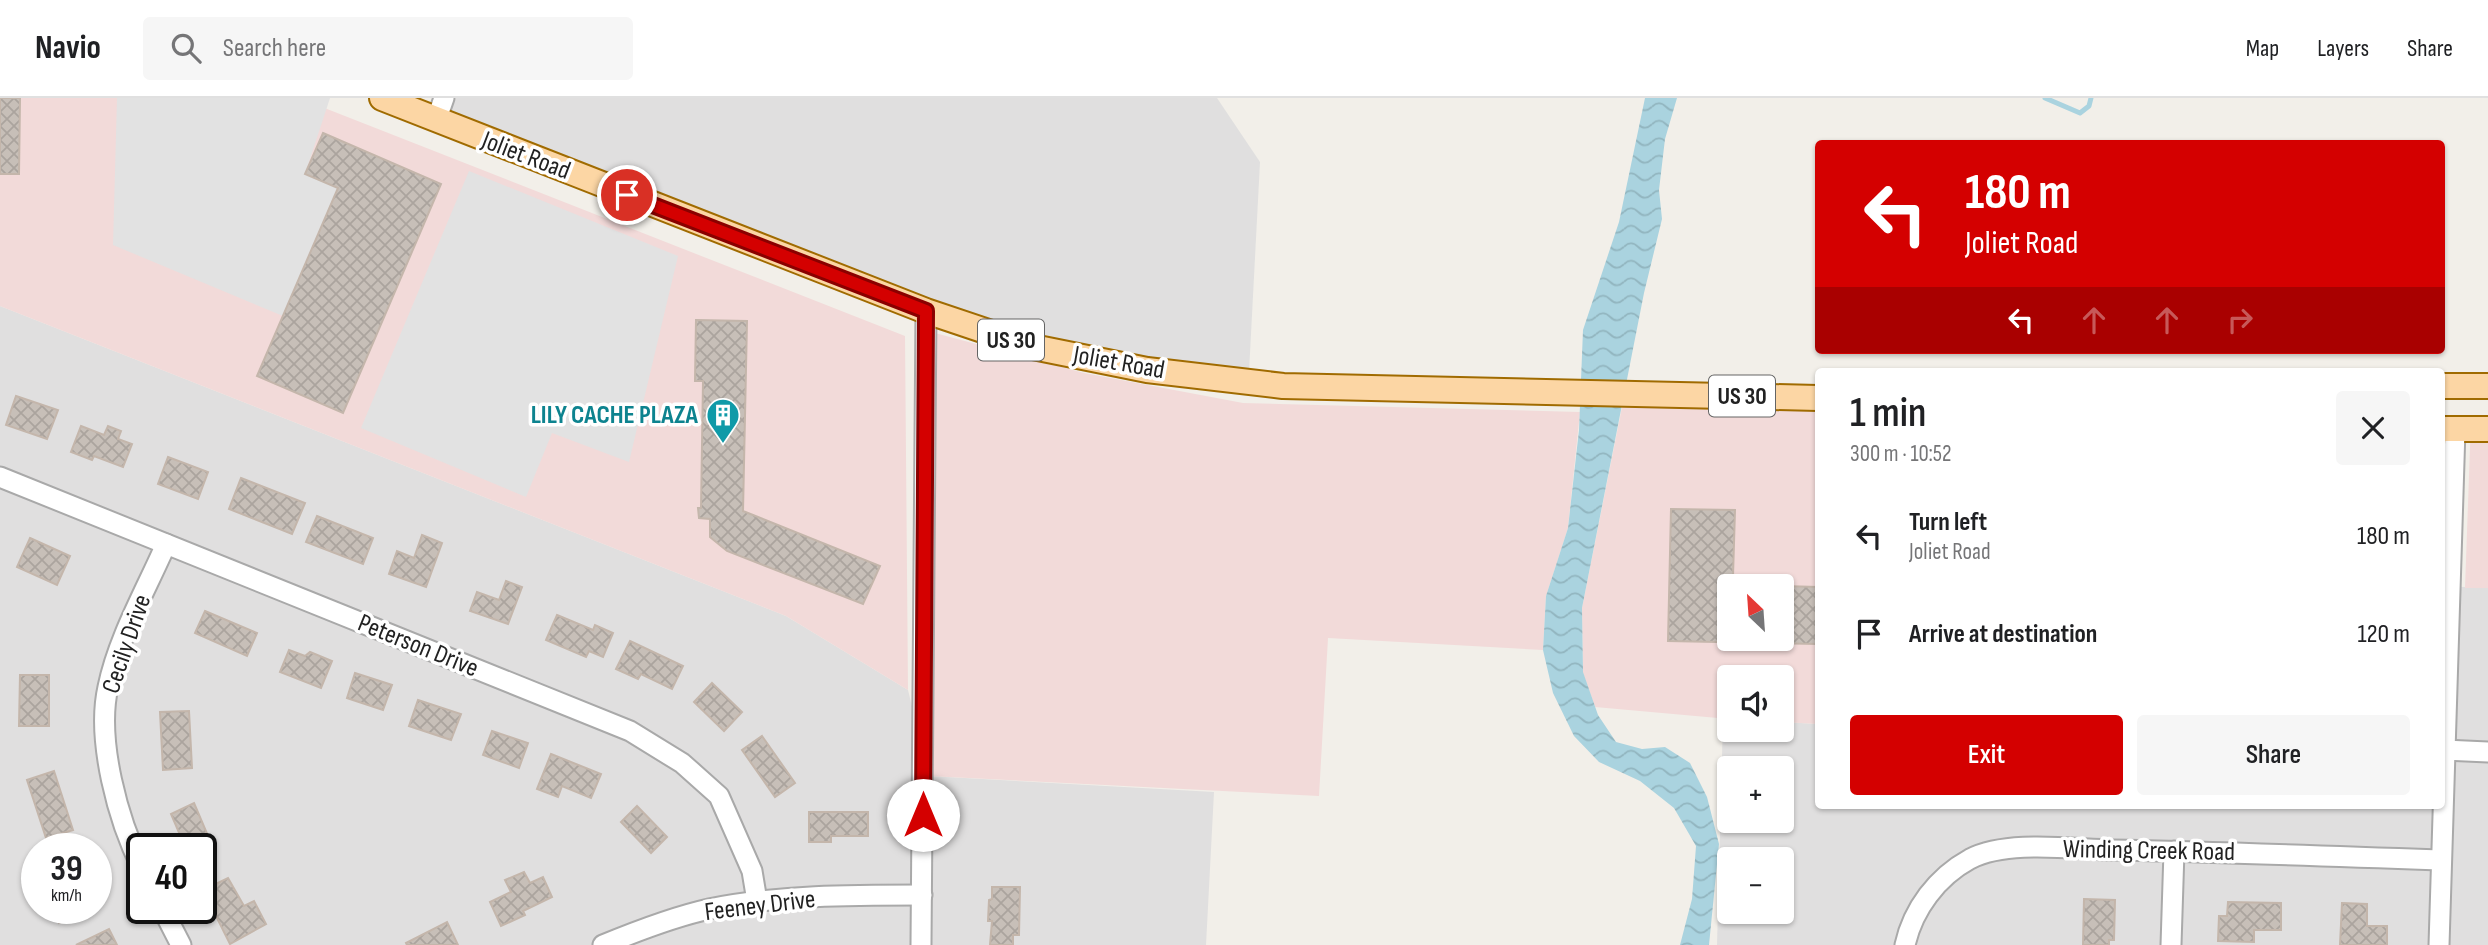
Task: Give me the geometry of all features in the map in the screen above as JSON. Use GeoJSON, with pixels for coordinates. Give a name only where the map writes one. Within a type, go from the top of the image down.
{"type":"FeatureCollection","features":[{"type":"Feature","properties":{"kind":"main road","name":"Joliet Road"},"geometry":{"type":"LineString","coordinates":[[382,98],[440,109],[926,311],[1033,347],[1147,370],[1283,386],[1815,398]]}},
{"type":"Feature","properties":{"kind":"main road"},"geometry":{"type":"LineString","coordinates":[[2445,386],[2488,386]]}},
{"type":"Feature","properties":{"kind":"main road"},"geometry":{"type":"LineString","coordinates":[[2448,429],[2488,429]]}},
{"type":"Feature","properties":{"kind":"street"},"geometry":{"type":"LineString","coordinates":[[921,945],[926,311]]}},
{"type":"Feature","properties":{"kind":"street"},"geometry":{"type":"LineString","coordinates":[[2445,670],[2448,429]]}},
{"type":"Feature","properties":{"kind":"street","name":"Peterson Drive"},"geometry":{"type":"LineString","coordinates":[[0,477],[630,731],[682,763],[719,796],[752,871],[757,901]]}},
{"type":"Feature","properties":{"kind":"street","name":"Cecily Drive"},"geometry":{"type":"LineString","coordinates":[[129,833],[113,789],[104,737],[107,688],[122,645],[166,544]]}},
{"type":"Feature","properties":{"kind":"street"},"geometry":{"type":"LineString","coordinates":[[2445,750],[2488,752]]}},
{"type":"Feature","properties":{"kind":"street"},"geometry":{"type":"LineString","coordinates":[[2439,945],[2442,809]]}},
{"type":"Feature","properties":{"kind":"street","name":"Winding Creek Road"},"geometry":{"type":"LineString","coordinates":[[1905,945],[1908,931],[1924,900],[1945,876],[1972,859],[2003,848],[2440,860]]}},
{"type":"Feature","properties":{"kind":"street"},"geometry":{"type":"LineString","coordinates":[[2171,945],[2174,851]]}},
{"type":"Feature","properties":{"kind":"street","name":"Feeney Drive"},"geometry":{"type":"LineString","coordinates":[[603,945],[707,909],[757,901],[922,895]]}},
{"type":"Feature","properties":{"kind":"street"},"geometry":{"type":"LineString","coordinates":[[170,924],[181,945]]}},
{"type":"Feature","properties":{"kind":"shaded area"},"geometry":{"type":"Polygon","coordinates":[[[0,98],[299,98],[905,336],[908,690],[786,616],[0,306],[0,98]]]}},
{"type":"Feature","properties":{"kind":"shaded area"},"geometry":{"type":"Polygon","coordinates":[[[117,98],[330,98],[305,174],[338,188],[283,316],[113,245],[117,98]]]}},
{"type":"Feature","properties":{"kind":"shaded area"},"geometry":{"type":"Polygon","coordinates":[[[456,98],[1217,98],[1260,162],[1249,372],[1099,350],[962,312],[449,115],[456,98]]]}},
{"type":"Feature","properties":{"kind":"shaded area"},"geometry":{"type":"Polygon","coordinates":[[[469,171],[678,256],[629,462],[552,433],[526,497],[361,428],[469,171]]]}},
{"type":"Feature","properties":{"kind":"shaded area"},"geometry":{"type":"Polygon","coordinates":[[[0,306],[786,616],[908,690],[929,776],[1214,792],[1206,945],[0,945],[0,306]]]}},
{"type":"Feature","properties":{"kind":"shaded area"},"geometry":{"type":"Polygon","coordinates":[[[935,333],[1084,373],[1243,403],[1580,412],[1568,528],[1546,596],[1543,650],[1328,638],[1319,796],[929,776],[935,333]]]}},
{"type":"Feature","properties":{"kind":"shaded area"},"geometry":{"type":"Polygon","coordinates":[[[1622,407],[1815,408],[1815,724],[1794,723],[1794,665],[1717,665],[1717,718],[1595,707],[1583,673],[1582,608],[1622,407]]]}},
{"type":"Feature","properties":{"kind":"shaded area"},"geometry":{"type":"Polygon","coordinates":[[[2471,420],[2488,421],[2488,588],[2465,588],[2471,420]]]}},
{"type":"Feature","properties":{"kind":"shaded area"},"geometry":{"type":"Polygon","coordinates":[[[2445,586],[2488,588],[2488,945],[1717,945],[1718,924],[1794,924],[1794,847],[1720,847],[1720,833],[1794,833],[1794,756],[1722,756],[1722,742],[1794,742],[1794,723],[1815,724],[1815,809],[2445,809],[2445,586]]]}},
{"type":"Feature","properties":{"kind":"water"},"geometry":{"type":"Polygon","coordinates":[[[1645,98],[1677,98],[1665,139],[1659,190],[1662,219],[1644,293],[1582,608],[1583,672],[1598,715],[1616,742],[1642,749],[1665,747],[1690,763],[1707,797],[1719,844],[1709,945],[1680,945],[1692,899],[1696,846],[1674,808],[1640,781],[1599,762],[1574,736],[1553,693],[1543,650],[1546,596],[1568,528],[1579,430],[1583,330],[1619,222],[1645,98]]]}},
{"type":"Feature","properties":{"kind":"building"},"geometry":{"type":"Polygon","coordinates":[[[0,98],[20,98],[19,174],[0,174],[0,98]]]}},
{"type":"Feature","properties":{"kind":"building"},"geometry":{"type":"Polygon","coordinates":[[[323,133],[441,184],[343,413],[257,376],[338,188],[305,174],[323,133]]]}},
{"type":"Feature","properties":{"kind":"building","name":"LILY CACHE PLAZA"},"geometry":{"type":"Polygon","coordinates":[[[696,320],[747,321],[743,511],[880,566],[863,604],[727,551],[710,537],[710,519],[699,518],[698,508],[701,508],[703,381],[695,381],[696,320]]]}},
{"type":"Feature","properties":{"kind":"building"},"geometry":{"type":"Polygon","coordinates":[[[16,396],[58,410],[47,439],[6,425],[16,396]]]}},
{"type":"Feature","properties":{"kind":"building"},"geometry":{"type":"Polygon","coordinates":[[[81,426],[104,435],[108,426],[121,431],[118,439],[132,444],[123,467],[94,456],[92,460],[71,452],[81,426]]]}},
{"type":"Feature","properties":{"kind":"building"},"geometry":{"type":"Polygon","coordinates":[[[168,457],[208,472],[198,499],[158,484],[168,457]]]}},
{"type":"Feature","properties":{"kind":"building"},"geometry":{"type":"Polygon","coordinates":[[[241,478],[305,503],[292,534],[229,509],[241,478]]]}},
{"type":"Feature","properties":{"kind":"building"},"geometry":{"type":"Polygon","coordinates":[[[1671,509],[1735,510],[1733,574],[1717,574],[1717,642],[1668,641],[1671,509]]]}},
{"type":"Feature","properties":{"kind":"building"},"geometry":{"type":"Polygon","coordinates":[[[317,516],[373,538],[363,564],[306,542],[317,516]]]}},
{"type":"Feature","properties":{"kind":"building"},"geometry":{"type":"Polygon","coordinates":[[[422,535],[442,543],[426,587],[389,574],[397,551],[414,558],[422,535]]]}},
{"type":"Feature","properties":{"kind":"building"},"geometry":{"type":"Polygon","coordinates":[[[30,538],[70,556],[57,585],[17,567],[30,538]]]}},
{"type":"Feature","properties":{"kind":"building"},"geometry":{"type":"Polygon","coordinates":[[[506,581],[522,587],[508,624],[470,611],[477,592],[499,600],[506,581]]]}},
{"type":"Feature","properties":{"kind":"building"},"geometry":{"type":"Polygon","coordinates":[[[1794,586],[1815,587],[1815,644],[1794,644],[1794,586]]]}},
{"type":"Feature","properties":{"kind":"building"},"geometry":{"type":"Polygon","coordinates":[[[205,611],[257,633],[247,656],[195,633],[205,611]]]}},
{"type":"Feature","properties":{"kind":"building"},"geometry":{"type":"Polygon","coordinates":[[[557,615],[593,630],[595,625],[613,633],[603,657],[589,651],[586,657],[546,640],[557,615]]]}},
{"type":"Feature","properties":{"kind":"building"},"geometry":{"type":"Polygon","coordinates":[[[630,641],[683,666],[672,689],[641,674],[638,679],[616,669],[630,641]]]}},
{"type":"Feature","properties":{"kind":"building"},"geometry":{"type":"Polygon","coordinates":[[[289,650],[305,656],[310,652],[332,661],[321,688],[280,672],[289,650]]]}},
{"type":"Feature","properties":{"kind":"building"},"geometry":{"type":"Polygon","coordinates":[[[355,673],[392,685],[383,710],[347,698],[355,673]]]}},
{"type":"Feature","properties":{"kind":"building"},"geometry":{"type":"Polygon","coordinates":[[[20,675],[49,675],[49,726],[19,726],[20,675]]]}},
{"type":"Feature","properties":{"kind":"building"},"geometry":{"type":"Polygon","coordinates":[[[712,683],[742,712],[724,731],[694,702],[712,683]]]}},
{"type":"Feature","properties":{"kind":"building"},"geometry":{"type":"Polygon","coordinates":[[[418,700],[461,714],[451,740],[409,726],[418,700]]]}},
{"type":"Feature","properties":{"kind":"building"},"geometry":{"type":"Polygon","coordinates":[[[189,711],[192,768],[163,770],[160,712],[189,711]]]}},
{"type":"Feature","properties":{"kind":"building"},"geometry":{"type":"Polygon","coordinates":[[[492,731],[528,743],[519,768],[483,755],[492,731]]]}},
{"type":"Feature","properties":{"kind":"building"},"geometry":{"type":"Polygon","coordinates":[[[762,736],[795,783],[775,797],[742,750],[762,736]]]}},
{"type":"Feature","properties":{"kind":"building"},"geometry":{"type":"Polygon","coordinates":[[[551,754],[601,774],[591,798],[562,786],[558,797],[537,789],[551,754]]]}},
{"type":"Feature","properties":{"kind":"building"},"geometry":{"type":"Polygon","coordinates":[[[54,771],[73,830],[44,833],[27,780],[54,771]]]}},
{"type":"Feature","properties":{"kind":"building"},"geometry":{"type":"Polygon","coordinates":[[[194,803],[207,833],[179,833],[171,814],[194,803]]]}},
{"type":"Feature","properties":{"kind":"building"},"geometry":{"type":"Polygon","coordinates":[[[637,806],[667,837],[651,853],[621,822],[637,806]]]}},
{"type":"Feature","properties":{"kind":"building"},"geometry":{"type":"Polygon","coordinates":[[[809,812],[868,812],[868,836],[831,836],[831,842],[809,842],[809,812]]]}},
{"type":"Feature","properties":{"kind":"building"},"geometry":{"type":"Polygon","coordinates":[[[524,872],[530,883],[543,877],[552,897],[523,911],[525,915],[501,926],[490,902],[511,892],[505,880],[524,872]]]}},
{"type":"Feature","properties":{"kind":"building"},"geometry":{"type":"Polygon","coordinates":[[[228,878],[244,906],[254,901],[266,924],[230,944],[217,918],[217,883],[228,878]]]}},
{"type":"Feature","properties":{"kind":"building"},"geometry":{"type":"Polygon","coordinates":[[[992,887],[1020,887],[1019,935],[1013,935],[1013,945],[990,945],[992,921],[988,921],[992,887]]]}},
{"type":"Feature","properties":{"kind":"building"},"geometry":{"type":"Polygon","coordinates":[[[2084,899],[2115,900],[2114,940],[2109,940],[2109,945],[2083,945],[2084,899]]]}},
{"type":"Feature","properties":{"kind":"building"},"geometry":{"type":"Polygon","coordinates":[[[2228,902],[2281,903],[2281,930],[2254,930],[2254,942],[2218,941],[2219,916],[2227,916],[2228,902]]]}},
{"type":"Feature","properties":{"kind":"building"},"geometry":{"type":"Polygon","coordinates":[[[2342,903],[2367,904],[2367,926],[2387,926],[2387,945],[2340,945],[2342,903]]]}},
{"type":"Feature","properties":{"kind":"building"},"geometry":{"type":"Polygon","coordinates":[[[447,922],[458,945],[407,945],[406,943],[447,922]]]}},
{"type":"Feature","properties":{"kind":"building"},"geometry":{"type":"Polygon","coordinates":[[[109,929],[117,945],[76,945],[109,929]]]}},
{"type":"Feature","properties":{"kind":"waterway"},"geometry":{"type":"LineString","coordinates":[[2045,98],[2080,113],[2089,106],[2091,98]]}},
{"type":"Feature","properties":{"kind":"place","name":"LILY CACHE PLAZA"},"geometry":{"type":"Point","coordinates":[723,445]}},
{"type":"Feature","properties":{"kind":"route"},"geometry":{"type":"LineString","coordinates":[[627,195],[926,311],[923,815]]}}]}
